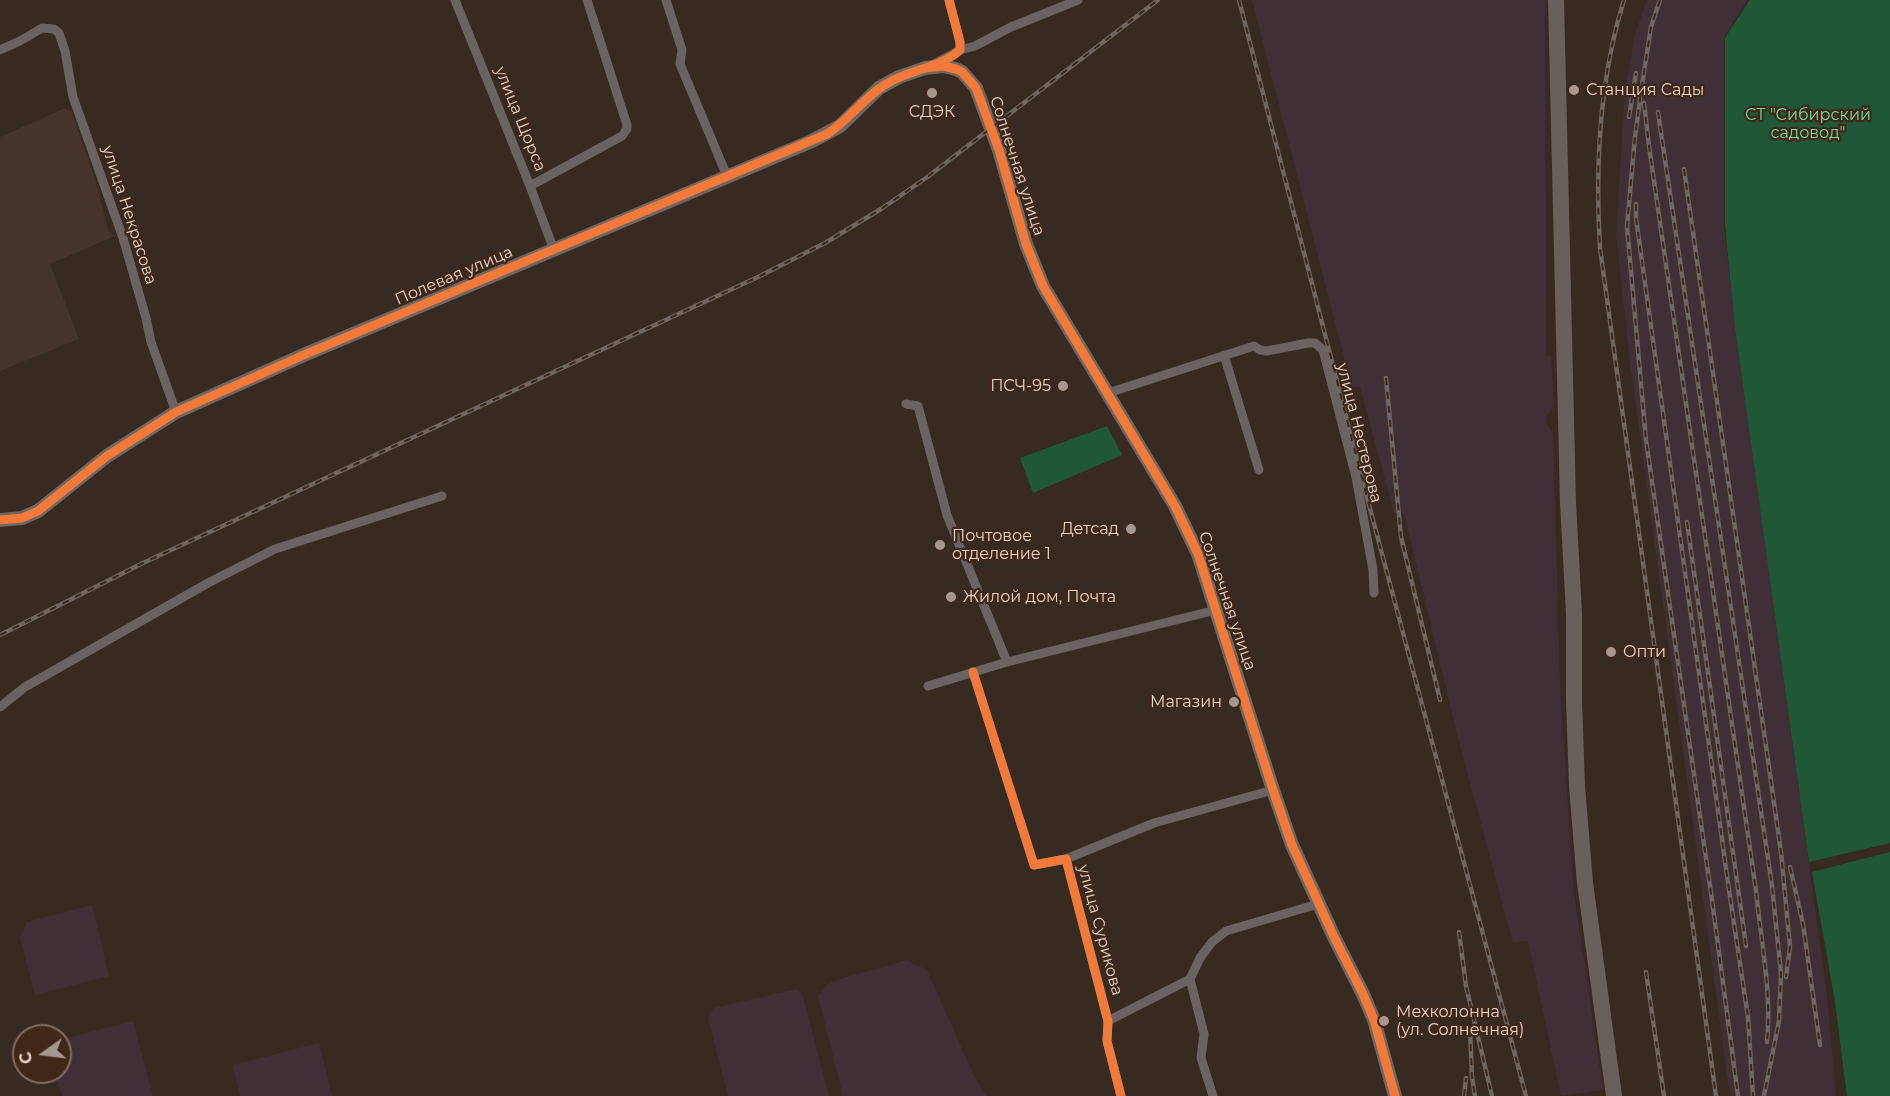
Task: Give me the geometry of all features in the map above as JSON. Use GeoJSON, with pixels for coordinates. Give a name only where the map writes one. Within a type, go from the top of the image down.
{"type":"FeatureCollection","features":[{"type":"Feature","properties":{"kind":"highway"},"geometry":{"type":"LineString","coordinates":[[1556,0],[1577,786],[1586,894],[1614,1096]]}},
{"type":"Feature","properties":{"kind":"street","name":"улица Щорса"},"geometry":{"type":"LineString","coordinates":[[455,0],[554,250]]}},
{"type":"Feature","properties":{"kind":"street"},"geometry":{"type":"LineString","coordinates":[[530,186],[622,136],[627,129],[587,0]]}},
{"type":"Feature","properties":{"kind":"street"},"geometry":{"type":"LineString","coordinates":[[666,0],[682,50],[681,64],[727,176]]}},
{"type":"Feature","properties":{"kind":"street"},"geometry":{"type":"LineString","coordinates":[[949,0],[960,50]]}},
{"type":"Feature","properties":{"kind":"street"},"geometry":{"type":"LineString","coordinates":[[925,68],[1011,27],[1078,0]]}},
{"type":"Feature","properties":{"kind":"street","name":"улица Некрасова"},"geometry":{"type":"LineString","coordinates":[[0,50],[42,28],[54,29],[59,33],[65,51],[72,97],[123,238],[151,342],[176,412]]}},
{"type":"Feature","properties":{"kind":"street","name":"Солнечная улица"},"geometry":{"type":"LineString","coordinates":[[925,68],[943,66],[956,69],[962,72],[976,88],[999,150],[1020,228],[1043,286],[1174,506],[1198,554],[1292,845],[1374,1020],[1395,1096]]}},
{"type":"Feature","properties":{"kind":"street","name":"Полевая улица"},"geometry":{"type":"LineString","coordinates":[[0,520],[22,518],[38,512],[107,456],[176,412],[827,134],[845,121],[879,88],[899,77],[925,68]]}},
{"type":"Feature","properties":{"kind":"street","name":"улица Нестерова"},"geometry":{"type":"LineString","coordinates":[[1108,393],[1254,346],[1267,351],[1308,343],[1315,344],[1323,350],[1356,477],[1373,570],[1374,593]]}},
{"type":"Feature","properties":{"kind":"street"},"geometry":{"type":"LineString","coordinates":[[1224,355],[1259,471]]}},
{"type":"Feature","properties":{"kind":"street"},"geometry":{"type":"LineString","coordinates":[[906,404],[918,406],[947,515],[1007,662]]}},
{"type":"Feature","properties":{"kind":"street"},"geometry":{"type":"LineString","coordinates":[[0,707],[26,687],[208,583],[275,549],[442,496]]}},
{"type":"Feature","properties":{"kind":"street"},"geometry":{"type":"LineString","coordinates":[[928,686],[1007,662],[1216,610]]}},
{"type":"Feature","properties":{"kind":"street","name":"улица Сурикова"},"geometry":{"type":"LineString","coordinates":[[973,672],[1034,865],[1066,859],[1108,1021],[1107,1041],[1120,1096]]}},
{"type":"Feature","properties":{"kind":"street"},"geometry":{"type":"LineString","coordinates":[[1066,859],[1154,823],[1273,790]]}},
{"type":"Feature","properties":{"kind":"street"},"geometry":{"type":"LineString","coordinates":[[1108,1021],[1190,979],[1200,958],[1212,942],[1226,931],[1318,904]]}},
{"type":"Feature","properties":{"kind":"street"},"geometry":{"type":"LineString","coordinates":[[1190,979],[1204,1034],[1201,1058],[1213,1096]]}},
{"type":"Feature","properties":{"kind":"shaded area"},"geometry":{"type":"Polygon","coordinates":[[[1252,0],[1545,0],[1546,356],[1551,356],[1554,406],[1546,416],[1547,425],[1553,434],[1560,684],[1573,885],[1603,1090],[1561,1096],[1528,941],[1513,943],[1458,738],[1404,513],[1394,513],[1360,387],[1352,388],[1252,0]]]}},
{"type":"Feature","properties":{"kind":"shaded area"},"geometry":{"type":"Polygon","coordinates":[[[1647,0],[1747,0],[1724,37],[1724,225],[1735,328],[1827,995],[1836,1096],[1730,1096],[1629,354],[1616,234],[1625,91],[1635,34],[1647,0]]]}},
{"type":"Feature","properties":{"kind":"shaded area"},"geometry":{"type":"Polygon","coordinates":[[[65,108],[72,112],[96,183],[108,230],[115,236],[50,264],[79,339],[0,371],[0,137],[65,108]]]}},
{"type":"Feature","properties":{"kind":"shaded area"},"geometry":{"type":"Polygon","coordinates":[[[92,905],[109,976],[35,995],[20,937],[27,922],[92,905]]]}},
{"type":"Feature","properties":{"kind":"shaded area"},"geometry":{"type":"Polygon","coordinates":[[[907,960],[927,970],[975,1078],[986,1096],[843,1096],[818,996],[830,982],[907,960]]]}},
{"type":"Feature","properties":{"kind":"shaded area"},"geometry":{"type":"Polygon","coordinates":[[[795,989],[802,993],[829,1096],[728,1096],[708,1018],[714,1008],[795,989]]]}},
{"type":"Feature","properties":{"kind":"shaded area"},"geometry":{"type":"Polygon","coordinates":[[[133,1021],[153,1096],[62,1096],[58,1084],[72,1084],[72,1037],[133,1021]]]}},
{"type":"Feature","properties":{"kind":"shaded area"},"geometry":{"type":"Polygon","coordinates":[[[319,1043],[332,1096],[240,1096],[233,1065],[319,1043]]]}},
{"type":"Feature","properties":{"kind":"green space","name":"СТ \"Сибирский садовод\""},"geometry":{"type":"Polygon","coordinates":[[[1750,0],[1890,0],[1890,843],[1809,862],[1735,328],[1725,225],[1725,38],[1750,0]]]}},
{"type":"Feature","properties":{"kind":"green space"},"geometry":{"type":"Polygon","coordinates":[[[1107,426],[1122,455],[1033,493],[1020,458],[1107,426]]]}},
{"type":"Feature","properties":{"kind":"green space"},"geometry":{"type":"Polygon","coordinates":[[[1890,852],[1890,1096],[1847,1096],[1835,1002],[1812,872],[1890,852]]]}},
{"type":"Feature","properties":{"kind":"railway"},"geometry":{"type":"LineString","coordinates":[[0,635],[143,563],[758,277],[825,243],[926,178],[1158,0]]}},
{"type":"Feature","properties":{"kind":"railway"},"geometry":{"type":"LineString","coordinates":[[1239,0],[1364,486],[1526,1096]]}},
{"type":"Feature","properties":{"kind":"railway"},"geometry":{"type":"LineString","coordinates":[[1624,0],[1604,92],[1598,185],[1600,248],[1716,1096]]}},
{"type":"Feature","properties":{"kind":"railway"},"geometry":{"type":"LineString","coordinates":[[1660,0],[1651,27],[1642,85],[1627,226],[1646,440],[1738,1096]]}},
{"type":"Feature","properties":{"kind":"railway"},"geometry":{"type":"LineString","coordinates":[[1629,117],[1636,73]]}},
{"type":"Feature","properties":{"kind":"railway"},"geometry":{"type":"LineString","coordinates":[[1644,103],[1756,891],[1767,986],[1767,1042]]}},
{"type":"Feature","properties":{"kind":"railway"},"geometry":{"type":"LineString","coordinates":[[1658,112],[1772,886],[1781,973],[1779,1021],[1764,1096]]}},
{"type":"Feature","properties":{"kind":"railway"},"geometry":{"type":"LineString","coordinates":[[1684,169],[1781,852],[1790,947],[1786,977]]}},
{"type":"Feature","properties":{"kind":"railway"},"geometry":{"type":"LineString","coordinates":[[1636,204],[1636,218],[1748,1017],[1753,1096]]}},
{"type":"Feature","properties":{"kind":"railway"},"geometry":{"type":"LineString","coordinates":[[1386,378],[1401,537],[1440,700]]}},
{"type":"Feature","properties":{"kind":"railway"},"geometry":{"type":"LineString","coordinates":[[1687,522],[1746,946]]}},
{"type":"Feature","properties":{"kind":"railway"},"geometry":{"type":"LineString","coordinates":[[1790,867],[1803,924],[1820,1045]]}},
{"type":"Feature","properties":{"kind":"railway"},"geometry":{"type":"LineString","coordinates":[[1459,932],[1466,986],[1492,1096]]}},
{"type":"Feature","properties":{"kind":"railway"},"geometry":{"type":"LineString","coordinates":[[1646,972],[1664,1096]]}},
{"type":"Feature","properties":{"kind":"railway"},"geometry":{"type":"LineString","coordinates":[[1470,1030],[1475,1096]]}},
{"type":"Feature","properties":{"kind":"railway"},"geometry":{"type":"LineString","coordinates":[[1464,1096],[1466,1078]]}},
{"type":"Feature","properties":{"kind":"cycle path"},"geometry":{"type":"LineString","coordinates":[[0,520],[22,518],[38,511],[107,456],[176,412],[306,354],[827,134],[880,88],[896,79],[953,56],[960,50],[949,0]]}},
{"type":"Feature","properties":{"kind":"cycle path"},"geometry":{"type":"LineString","coordinates":[[925,68],[943,66],[956,69],[962,72],[976,88],[999,150],[1026,244],[1043,286],[1175,506],[1198,554],[1292,845],[1374,1020],[1395,1096]]}},
{"type":"Feature","properties":{"kind":"cycle path"},"geometry":{"type":"LineString","coordinates":[[973,672],[1034,865],[1066,859],[1108,1021],[1107,1041],[1121,1096]]}},
{"type":"Feature","properties":{"kind":"place","name":"Станция Сады"},"geometry":{"type":"Point","coordinates":[1574,90]}},
{"type":"Feature","properties":{"kind":"place","name":"СДЭК"},"geometry":{"type":"Point","coordinates":[932,93]}},
{"type":"Feature","properties":{"kind":"place","name":"ПСЧ-95"},"geometry":{"type":"Point","coordinates":[1063,386]}},
{"type":"Feature","properties":{"kind":"place","name":"Детсад"},"geometry":{"type":"Point","coordinates":[1131,529]}},
{"type":"Feature","properties":{"kind":"place","name":"Почтовое отделение 1"},"geometry":{"type":"Point","coordinates":[940,545]}},
{"type":"Feature","properties":{"kind":"place","name":"Жилой дом, Почта"},"geometry":{"type":"Point","coordinates":[951,597]}},
{"type":"Feature","properties":{"kind":"place","name":"Опти"},"geometry":{"type":"Point","coordinates":[1611,652]}},
{"type":"Feature","properties":{"kind":"place","name":"Магазин"},"geometry":{"type":"Point","coordinates":[1234,702]}},
{"type":"Feature","properties":{"kind":"place","name":"Мехколонна (ул. Солнечная)"},"geometry":{"type":"Point","coordinates":[1384,1021]}}]}
